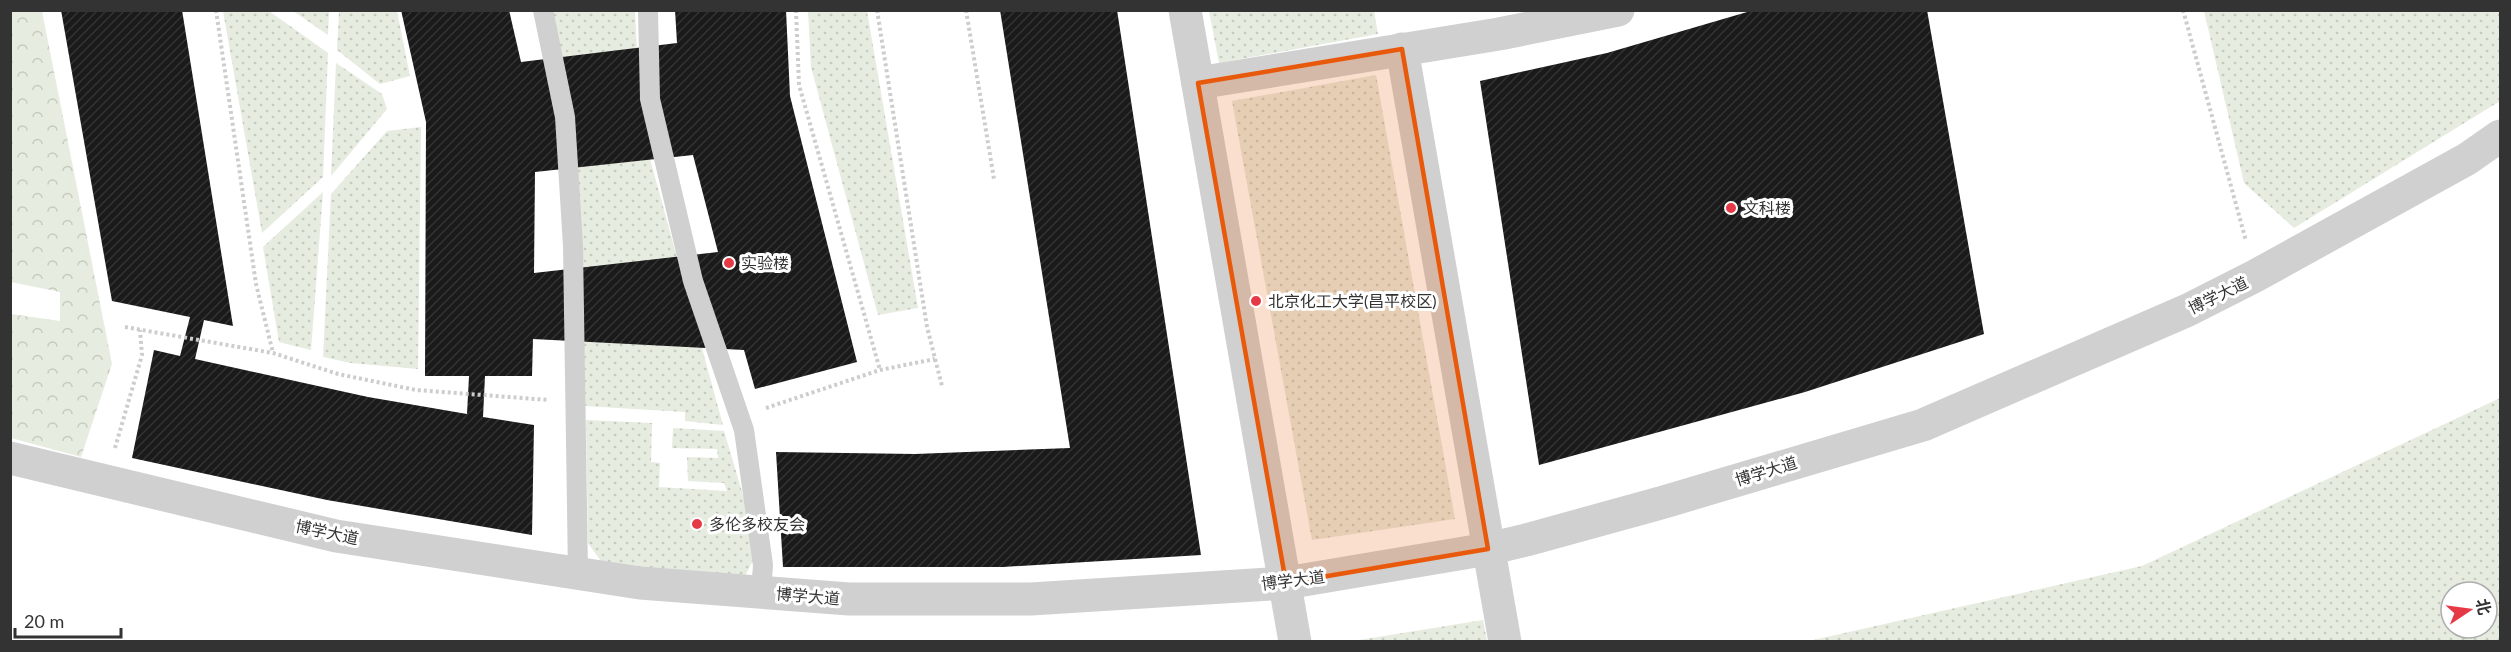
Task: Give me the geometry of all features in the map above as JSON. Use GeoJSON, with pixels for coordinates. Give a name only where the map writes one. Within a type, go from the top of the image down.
{"type":"FeatureCollection","features":[{"type":"Feature","properties":{"kind":"street"},"geometry":{"type":"LineString","coordinates":[[1185,10],[1295,642]]}},
{"type":"Feature","properties":{"kind":"street"},"geometry":{"type":"LineString","coordinates":[[1198,83],[1618,10]]}},
{"type":"Feature","properties":{"kind":"street"},"geometry":{"type":"LineString","coordinates":[[1402,49],[1504,642]]}},
{"type":"Feature","properties":{"kind":"street","name":"博学大道"},"geometry":{"type":"LineString","coordinates":[[10,458],[336,536],[640,583],[849,599],[1031,599],[1286,583],[1488,549],[1664,502],[1923,425],[2149,328],[2255,276],[2467,159],[2500,136]]}},
{"type":"Feature","properties":{"kind":"lane"},"geometry":{"type":"LineString","coordinates":[[543,10],[565,117],[573,246],[578,573]]}},
{"type":"Feature","properties":{"kind":"lane"},"geometry":{"type":"LineString","coordinates":[[648,10],[652,109],[693,281],[744,430],[763,565],[761,592]]}},
{"type":"Feature","properties":{"kind":"path"},"geometry":{"type":"LineString","coordinates":[[216,10],[256,284],[273,353]]}},
{"type":"Feature","properties":{"kind":"path"},"geometry":{"type":"LineString","coordinates":[[796,10],[799,85],[880,370]]}},
{"type":"Feature","properties":{"kind":"path"},"geometry":{"type":"LineString","coordinates":[[877,10],[927,327],[942,386]]}},
{"type":"Feature","properties":{"kind":"path"},"geometry":{"type":"LineString","coordinates":[[966,10],[994,179]]}},
{"type":"Feature","properties":{"kind":"path"},"geometry":{"type":"LineString","coordinates":[[2183,10],[2255,276]]}},
{"type":"Feature","properties":{"kind":"path"},"geometry":{"type":"LineString","coordinates":[[125,327],[273,353],[338,374],[416,390],[577,402]]}},
{"type":"Feature","properties":{"kind":"path"},"geometry":{"type":"LineString","coordinates":[[106,480],[142,355],[140,330]]}},
{"type":"Feature","properties":{"kind":"path"},"geometry":{"type":"LineString","coordinates":[[739,416],[880,370],[935,359]]}},
{"type":"Feature","properties":{"kind":"highlighted area"},"geometry":{"type":"Polygon","coordinates":[[[1402,49],[1488,549],[1286,583],[1198,83],[1402,49]]]}},
{"type":"Feature","properties":{"kind":"green space"},"geometry":{"type":"Polygon","coordinates":[[[11,10],[42,11],[112,364],[81,457],[11,438],[11,314],[60,321],[60,292],[11,282],[11,10]]]}},
{"type":"Feature","properties":{"kind":"green space"},"geometry":{"type":"Polygon","coordinates":[[[223,11],[269,11],[328,53],[323,177],[262,233],[223,11]]]}},
{"type":"Feature","properties":{"kind":"green space"},"geometry":{"type":"Polygon","coordinates":[[[293,11],[329,11],[328,35],[293,11]]]}},
{"type":"Feature","properties":{"kind":"green space"},"geometry":{"type":"Polygon","coordinates":[[[339,11],[397,11],[410,76],[380,84],[337,50],[339,11]]]}},
{"type":"Feature","properties":{"kind":"green space"},"geometry":{"type":"Polygon","coordinates":[[[551,11],[635,11],[641,126],[723,425],[685,421],[685,412],[584,406],[551,11]]]}},
{"type":"Feature","properties":{"kind":"green space"},"geometry":{"type":"Polygon","coordinates":[[[808,11],[867,11],[918,308],[878,315],[811,67],[808,11]]]}},
{"type":"Feature","properties":{"kind":"green space"},"geometry":{"type":"Polygon","coordinates":[[[1209,11],[1374,11],[1378,34],[1219,63],[1209,11]]]}},
{"type":"Feature","properties":{"kind":"green space"},"geometry":{"type":"Polygon","coordinates":[[[2204,11],[2500,11],[2500,101],[2294,228],[2244,183],[2204,11]]]}},
{"type":"Feature","properties":{"kind":"green space"},"geometry":{"type":"Polygon","coordinates":[[[336,63],[382,94],[387,109],[331,176],[336,63]]]}},
{"type":"Feature","properties":{"kind":"green space"},"geometry":{"type":"Polygon","coordinates":[[[1376,75],[1455,519],[1312,540],[1232,101],[1376,75]]]}},
{"type":"Feature","properties":{"kind":"green space"},"geometry":{"type":"Polygon","coordinates":[[[421,127],[418,369],[351,363],[323,357],[331,194],[387,131],[421,127]]]}},
{"type":"Feature","properties":{"kind":"green space"},"geometry":{"type":"Polygon","coordinates":[[[323,192],[311,350],[279,342],[263,247],[323,192]]]}},
{"type":"Feature","properties":{"kind":"green space"},"geometry":{"type":"Polygon","coordinates":[[[2500,398],[2500,641],[1809,641],[2142,566],[2500,398]]]}},
{"type":"Feature","properties":{"kind":"green space"},"geometry":{"type":"Polygon","coordinates":[[[586,420],[652,423],[651,462],[660,463],[659,487],[727,491],[724,483],[688,481],[687,457],[718,458],[717,449],[672,448],[673,428],[724,431],[759,549],[745,576],[608,571],[588,543],[586,420]]]}},
{"type":"Feature","properties":{"kind":"green space"},"geometry":{"type":"Polygon","coordinates":[[[1483,620],[1487,641],[1353,641],[1483,620]]]}},
{"type":"Feature","properties":{"kind":"building","name":"实验楼"},"geometry":{"type":"Polygon","coordinates":[[[61,10],[182,10],[233,326],[204,320],[195,359],[368,397],[467,414],[469,376],[425,376],[426,122],[401,10],[509,10],[521,62],[677,43],[675,10],[786,10],[790,96],[857,362],[755,389],[744,350],[533,339],[532,376],[485,376],[483,417],[534,425],[532,535],[327,500],[132,458],[154,350],[180,356],[190,317],[112,301],[61,10]],[[693,155],[535,172],[534,273],[718,252],[693,155]]]}},
{"type":"Feature","properties":{"kind":"building"},"geometry":{"type":"Polygon","coordinates":[[[1000,10],[1117,10],[1201,555],[1003,567],[783,567],[776,452],[915,454],[1070,448],[1000,10]]]}},
{"type":"Feature","properties":{"kind":"building","name":"文科楼"},"geometry":{"type":"Polygon","coordinates":[[[1754,10],[1927,10],[1984,334],[1805,392],[1539,465],[1480,81],[1607,53],[1754,10]]]}},
{"type":"Feature","properties":{"kind":"place","name":"文科楼"},"geometry":{"type":"Point","coordinates":[1731,208]}},
{"type":"Feature","properties":{"kind":"place","name":"实验楼"},"geometry":{"type":"Point","coordinates":[729,263]}},
{"type":"Feature","properties":{"kind":"place","name":"北京化工大学(昌平校区)"},"geometry":{"type":"Point","coordinates":[1256,301]}},
{"type":"Feature","properties":{"kind":"place","name":"多伦多校友会"},"geometry":{"type":"Point","coordinates":[697,524]}}]}
